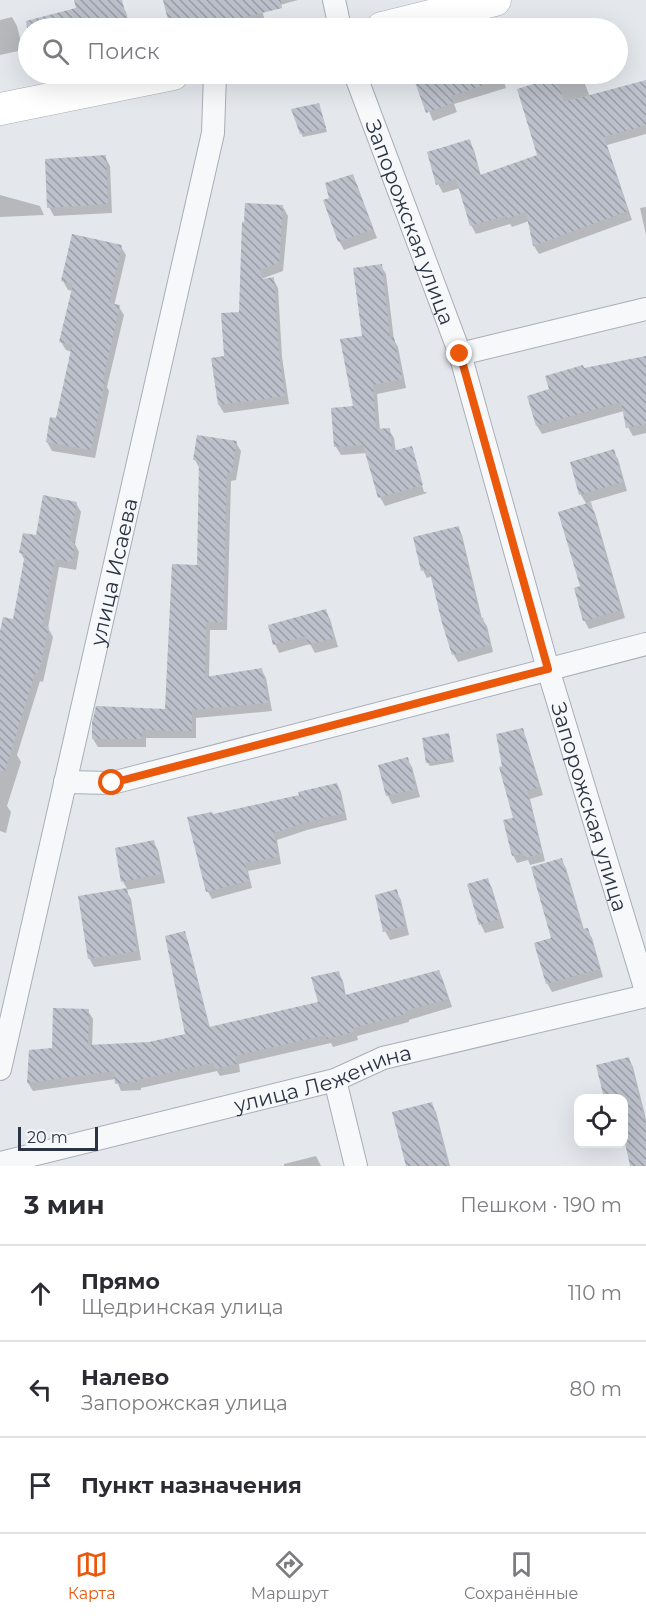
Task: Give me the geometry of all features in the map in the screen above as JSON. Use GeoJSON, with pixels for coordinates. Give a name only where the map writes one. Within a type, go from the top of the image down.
{"type":"FeatureCollection","features":[{"type":"Feature","properties":{"kind":"street"},"geometry":{"type":"LineString","coordinates":[[334,0],[337,18]]}},
{"type":"Feature","properties":{"kind":"street"},"geometry":{"type":"LineString","coordinates":[[422,18],[495,0]]}},
{"type":"Feature","properties":{"kind":"street"},"geometry":{"type":"LineString","coordinates":[[0,109],[124,84]]}},
{"type":"Feature","properties":{"kind":"street","name":"улица Исаева"},"geometry":{"type":"LineString","coordinates":[[0,1069],[213,133],[215,84]]}},
{"type":"Feature","properties":{"kind":"street","name":"Запорожская улица"},"geometry":{"type":"LineString","coordinates":[[359,84],[460,354],[548,669],[646,991]]}},
{"type":"Feature","properties":{"kind":"street"},"geometry":{"type":"LineString","coordinates":[[460,354],[646,309]]}},
{"type":"Feature","properties":{"kind":"street"},"geometry":{"type":"LineString","coordinates":[[65,782],[112,783],[646,644]]}},
{"type":"Feature","properties":{"kind":"street","name":"улица Леженина"},"geometry":{"type":"LineString","coordinates":[[0,1162],[335,1080],[383,1058],[646,996]]}},
{"type":"Feature","properties":{"kind":"street"},"geometry":{"type":"LineString","coordinates":[[335,1080],[356,1166]]}},
{"type":"Feature","properties":{"kind":"building"},"geometry":{"type":"Polygon","coordinates":[[[74,0],[122,0],[126,18],[38,18],[76,8],[74,0]]]}},
{"type":"Feature","properties":{"kind":"building"},"geometry":{"type":"Polygon","coordinates":[[[163,0],[281,0],[282,8],[241,18],[168,18],[163,0]]]}},
{"type":"Feature","properties":{"kind":"building"},"geometry":{"type":"Polygon","coordinates":[[[646,80],[646,125],[604,137],[628,211],[533,246],[526,212],[506,219],[505,216],[470,226],[456,179],[436,185],[427,152],[470,139],[480,175],[537,155],[517,89],[533,84],[558,84],[564,102],[646,80]]]}},
{"type":"Feature","properties":{"kind":"building"},"geometry":{"type":"Polygon","coordinates":[[[416,84],[487,84],[451,96],[453,103],[426,113],[416,84]]]}},
{"type":"Feature","properties":{"kind":"building"},"geometry":{"type":"Polygon","coordinates":[[[319,103],[326,128],[300,134],[291,109],[319,103]]]}},
{"type":"Feature","properties":{"kind":"building"},"geometry":{"type":"Polygon","coordinates":[[[106,155],[108,204],[47,208],[45,159],[106,155]]]}},
{"type":"Feature","properties":{"kind":"building"},"geometry":{"type":"Polygon","coordinates":[[[353,174],[373,229],[338,242],[323,200],[329,198],[325,183],[353,174]]]}},
{"type":"Feature","properties":{"kind":"building"},"geometry":{"type":"Polygon","coordinates":[[[245,203],[283,205],[279,263],[260,269],[262,279],[274,277],[278,347],[285,396],[218,405],[211,358],[224,356],[221,313],[239,312],[242,222],[244,222],[245,203]]]}},
{"type":"Feature","properties":{"kind":"building"},"geometry":{"type":"Polygon","coordinates":[[[72,234],[122,245],[109,303],[120,305],[103,380],[105,381],[91,450],[46,442],[50,417],[56,418],[72,345],[59,342],[73,284],[61,281],[72,234]]]}},
{"type":"Feature","properties":{"kind":"building"},"geometry":{"type":"Polygon","coordinates":[[[382,264],[390,338],[394,337],[402,379],[373,385],[376,429],[390,428],[392,451],[412,446],[423,485],[378,498],[363,445],[334,447],[331,408],[353,406],[340,339],[362,336],[353,268],[382,264]]]}},
{"type":"Feature","properties":{"kind":"building"},"geometry":{"type":"Polygon","coordinates":[[[646,356],[646,424],[626,428],[621,402],[536,426],[527,396],[549,389],[545,376],[583,365],[584,368],[646,356]]]}},
{"type":"Feature","properties":{"kind":"building"},"geometry":{"type":"Polygon","coordinates":[[[197,435],[237,441],[232,472],[227,473],[223,622],[206,622],[205,677],[262,668],[268,703],[192,710],[192,731],[142,730],[142,739],[92,739],[92,723],[96,706],[165,709],[172,564],[197,565],[199,461],[193,460],[197,435]]]}},
{"type":"Feature","properties":{"kind":"building"},"geometry":{"type":"Polygon","coordinates":[[[614,449],[623,482],[579,495],[570,462],[614,449]]]}},
{"type":"Feature","properties":{"kind":"building"},"geometry":{"type":"Polygon","coordinates":[[[43,495],[77,502],[69,541],[75,542],[72,562],[55,559],[42,626],[49,627],[38,674],[35,673],[5,771],[0,771],[0,632],[3,617],[13,619],[25,554],[19,553],[23,533],[36,535],[43,495]]]}},
{"type":"Feature","properties":{"kind":"building"},"geometry":{"type":"Polygon","coordinates":[[[591,502],[621,610],[583,621],[574,588],[580,586],[558,512],[591,502]]]}},
{"type":"Feature","properties":{"kind":"building"},"geometry":{"type":"Polygon","coordinates":[[[459,526],[480,618],[483,618],[490,645],[452,655],[429,569],[421,571],[413,537],[459,526]]]}},
{"type":"Feature","properties":{"kind":"building"},"geometry":{"type":"Polygon","coordinates":[[[326,609],[334,638],[308,645],[306,636],[273,645],[268,625],[326,609]]]}},
{"type":"Feature","properties":{"kind":"building"},"geometry":{"type":"Polygon","coordinates":[[[523,728],[539,787],[527,791],[542,853],[525,858],[523,853],[512,856],[503,820],[513,818],[499,767],[502,766],[496,734],[523,728]]]}},
{"type":"Feature","properties":{"kind":"building"},"geometry":{"type":"Polygon","coordinates":[[[449,733],[453,758],[426,763],[422,738],[449,733]]]}},
{"type":"Feature","properties":{"kind":"building"},"geometry":{"type":"Polygon","coordinates":[[[408,757],[416,789],[386,796],[378,765],[408,757]]]}},
{"type":"Feature","properties":{"kind":"building"},"geometry":{"type":"Polygon","coordinates":[[[337,783],[344,813],[274,833],[278,857],[245,863],[249,881],[206,892],[187,817],[212,812],[213,814],[299,795],[298,792],[337,783]]]}},
{"type":"Feature","properties":{"kind":"building"},"geometry":{"type":"Polygon","coordinates":[[[154,840],[161,874],[121,882],[115,848],[154,840]]]}},
{"type":"Feature","properties":{"kind":"building"},"geometry":{"type":"Polygon","coordinates":[[[562,858],[582,929],[588,928],[600,969],[546,984],[534,943],[551,938],[531,867],[562,858]]]}},
{"type":"Feature","properties":{"kind":"building"},"geometry":{"type":"Polygon","coordinates":[[[488,878],[500,919],[479,925],[467,884],[488,878]]]}},
{"type":"Feature","properties":{"kind":"building"},"geometry":{"type":"Polygon","coordinates":[[[127,888],[137,951],[88,959],[78,896],[127,888]]]}},
{"type":"Feature","properties":{"kind":"building"},"geometry":{"type":"Polygon","coordinates":[[[397,889],[405,926],[383,932],[375,895],[397,889]]]}},
{"type":"Feature","properties":{"kind":"building"},"geometry":{"type":"Polygon","coordinates":[[[185,931],[209,1027],[318,1002],[311,977],[339,971],[345,995],[439,970],[448,999],[405,1011],[406,1014],[353,1028],[354,1032],[327,1039],[326,1035],[235,1056],[237,1064],[214,1069],[213,1063],[137,1080],[137,1082],[115,1084],[114,1071],[27,1083],[29,1050],[52,1048],[53,1008],[89,1009],[88,1045],[149,1042],[185,1034],[165,936],[185,931]]]}},
{"type":"Feature","properties":{"kind":"building"},"geometry":{"type":"Polygon","coordinates":[[[629,1057],[646,1126],[646,1166],[630,1166],[626,1148],[628,1148],[628,1094],[603,1094],[596,1065],[629,1057]]]}},
{"type":"Feature","properties":{"kind":"building"},"geometry":{"type":"Polygon","coordinates":[[[432,1102],[448,1166],[406,1166],[392,1112],[432,1102]]]}},
{"type":"Feature","properties":{"kind":"route"},"geometry":{"type":"LineString","coordinates":[[112,783],[548,669],[460,354]]}}]}
